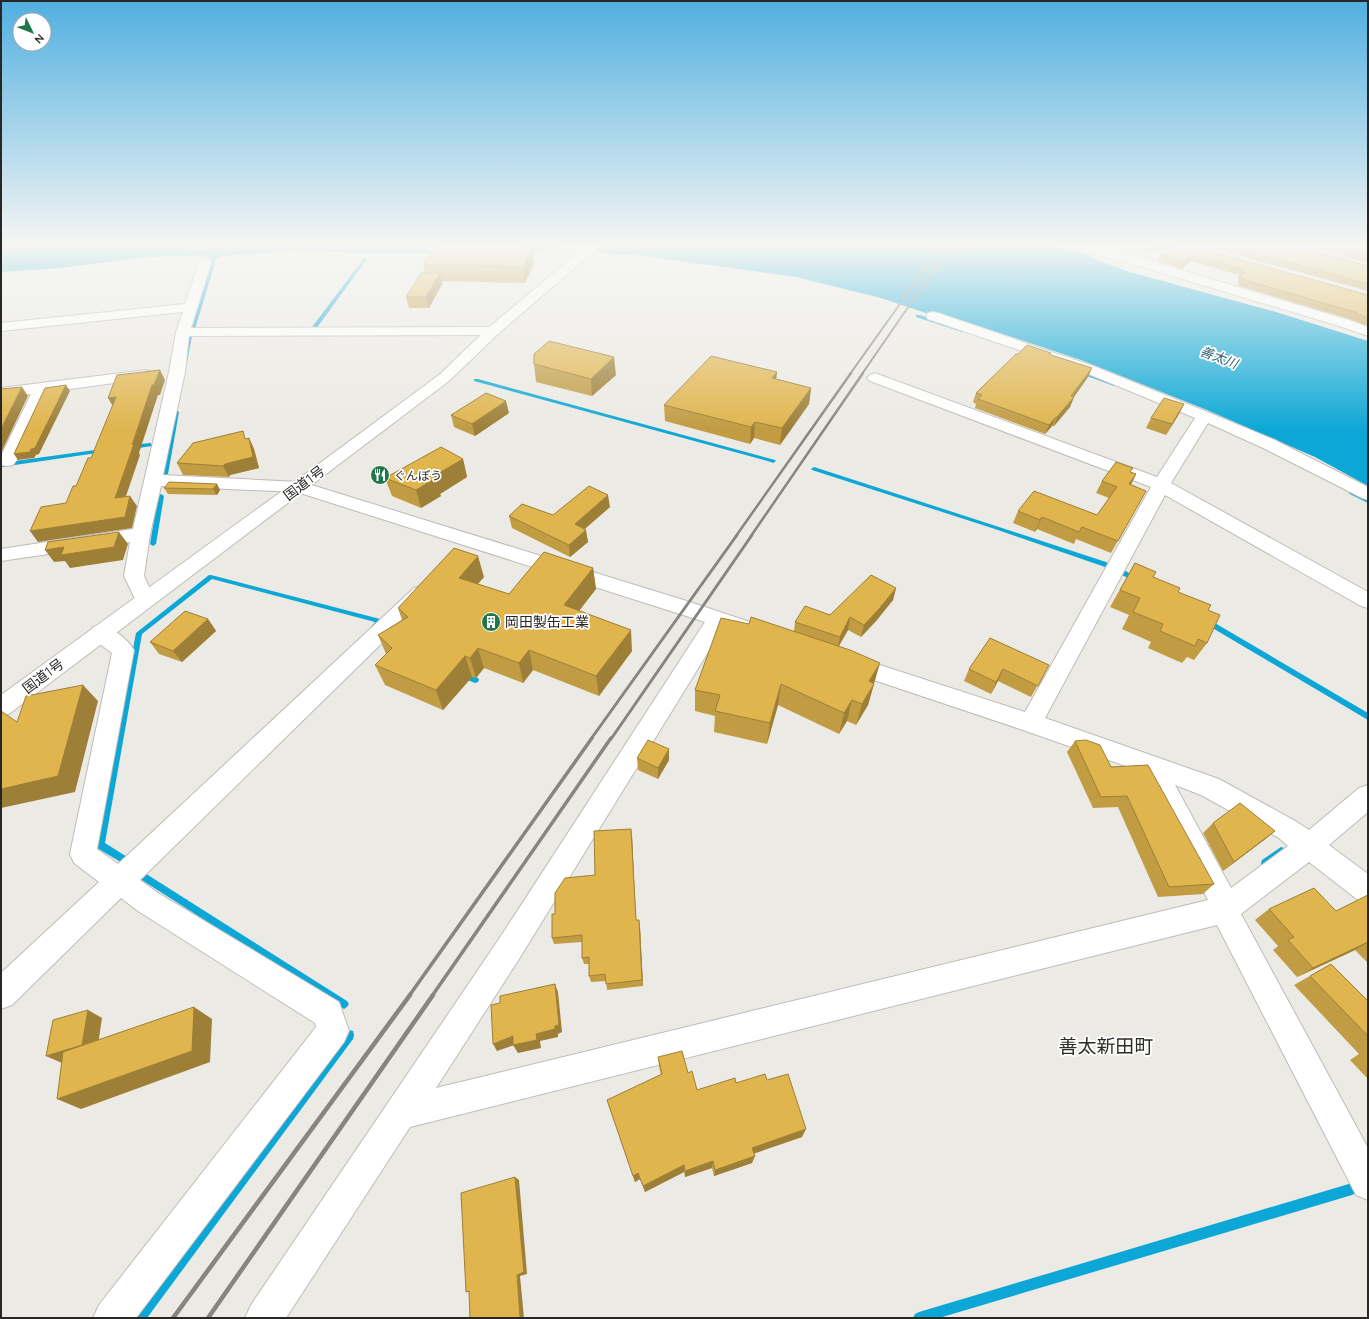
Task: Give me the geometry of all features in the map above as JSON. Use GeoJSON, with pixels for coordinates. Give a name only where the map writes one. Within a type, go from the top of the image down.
{"type":"FeatureCollection","features":[{"type":"Feature","properties":{"kind":"main road"},"geometry":{"type":"LineString","coordinates":[[1,327],[191,307],[184,332],[177,372],[141,534],[134,576],[145,600]]}},
{"type":"Feature","properties":{"kind":"main road","name":"国道1号"},"geometry":{"type":"LineString","coordinates":[[1,707],[444,378],[492,330],[520,307]]}},
{"type":"Feature","properties":{"kind":"main road"},"geometry":{"type":"LineString","coordinates":[[1289,307],[1368,332]]}},
{"type":"Feature","properties":{"kind":"main road"},"geometry":{"type":"LineString","coordinates":[[1344,323],[1356,315]]}},
{"type":"Feature","properties":{"kind":"main road"},"geometry":{"type":"LineString","coordinates":[[933,316],[1091,370],[1204,416],[1270,444],[1368,494]]}},
{"type":"Feature","properties":{"kind":"main road"},"geometry":{"type":"LineString","coordinates":[[184,332],[492,330]]}},
{"type":"Feature","properties":{"kind":"main road"},"geometry":{"type":"LineString","coordinates":[[1,393],[177,372]]}},
{"type":"Feature","properties":{"kind":"main road"},"geometry":{"type":"LineString","coordinates":[[875,378],[1161,485],[1368,601]]}},
{"type":"Feature","properties":{"kind":"main road"},"geometry":{"type":"LineString","coordinates":[[7,461],[42,388]]}},
{"type":"Feature","properties":{"kind":"main road"},"geometry":{"type":"LineString","coordinates":[[1031,722],[1161,485],[1204,416]]}},
{"type":"Feature","properties":{"kind":"main road"},"geometry":{"type":"LineString","coordinates":[[154,480],[299,487],[770,637]]}},
{"type":"Feature","properties":{"kind":"main road"},"geometry":{"type":"LineString","coordinates":[[1,555],[141,534]]}},
{"type":"Feature","properties":{"kind":"main road"},"geometry":{"type":"LineString","coordinates":[[1,994],[473,542]]}},
{"type":"Feature","properties":{"kind":"main road"},"geometry":{"type":"LineString","coordinates":[[264,1318],[510,949],[718,620]]}},
{"type":"Feature","properties":{"kind":"main road"},"geometry":{"type":"LineString","coordinates":[[101,633],[123,650],[83,854],[148,902],[328,1013],[333,1032],[112,1318]]}},
{"type":"Feature","properties":{"kind":"main road"},"geometry":{"type":"LineString","coordinates":[[830,656],[1031,722],[1152,764],[1210,788],[1288,830],[1368,891]]}},
{"type":"Feature","properties":{"kind":"main road"},"geometry":{"type":"LineString","coordinates":[[1152,764],[1225,909],[1368,1183]]}},
{"type":"Feature","properties":{"kind":"main road"},"geometry":{"type":"LineString","coordinates":[[401,1113],[1225,909],[1309,846],[1368,796]]}},
{"type":"Feature","properties":{"kind":"water"},"geometry":{"type":"Polygon","coordinates":[[[198,307],[202,307],[195,329],[191,329],[198,307]]]}},
{"type":"Feature","properties":{"kind":"water","name":"善太川"},"geometry":{"type":"Polygon","coordinates":[[[907,307],[1256,307],[1368,341],[1368,486],[1315,457],[1207,410],[1081,360],[964,321],[937,314],[926,313],[907,307]]]}},
{"type":"Feature","properties":{"kind":"building"},"geometry":{"type":"Polygon","coordinates":[[[1336,307],[1368,307],[1368,318],[1336,307]]]}},
{"type":"Feature","properties":{"kind":"building"},"geometry":{"type":"Polygon","coordinates":[[[549,341],[614,357],[591,379],[534,364],[534,354],[549,341]]]}},
{"type":"Feature","properties":{"kind":"building"},"geometry":{"type":"Polygon","coordinates":[[[1027,345],[1051,353],[1051,355],[1092,368],[1071,396],[1074,397],[1049,425],[978,399],[982,395],[976,393],[1027,345]]]}},
{"type":"Feature","properties":{"kind":"building"},"geometry":{"type":"Polygon","coordinates":[[[711,356],[777,372],[772,378],[811,388],[782,428],[755,422],[751,427],[664,405],[711,356]]]}},
{"type":"Feature","properties":{"kind":"building"},"geometry":{"type":"Polygon","coordinates":[[[160,370],[154,385],[152,385],[132,445],[134,444],[115,498],[130,496],[125,517],[30,531],[41,507],[66,503],[73,486],[76,486],[88,458],[91,458],[116,397],[108,398],[117,375],[160,370]]]}},
{"type":"Feature","properties":{"kind":"building"},"geometry":{"type":"Polygon","coordinates":[[[66,385],[35,448],[31,449],[30,452],[14,454],[45,388],[66,385]]]}},
{"type":"Feature","properties":{"kind":"building"},"geometry":{"type":"Polygon","coordinates":[[[22,387],[1,429],[1,389],[22,387]]]}},
{"type":"Feature","properties":{"kind":"building"},"geometry":{"type":"Polygon","coordinates":[[[486,393],[506,401],[472,424],[451,415],[486,393]]]}},
{"type":"Feature","properties":{"kind":"building"},"geometry":{"type":"Polygon","coordinates":[[[1164,398],[1184,404],[1172,424],[1151,418],[1164,398]]]}},
{"type":"Feature","properties":{"kind":"building"},"geometry":{"type":"Polygon","coordinates":[[[243,431],[245,439],[249,438],[253,457],[225,464],[223,466],[177,463],[193,443],[243,431]]]}},
{"type":"Feature","properties":{"kind":"building"},"geometry":{"type":"Polygon","coordinates":[[[441,447],[463,459],[434,476],[436,478],[416,490],[385,478],[441,447]]]}},
{"type":"Feature","properties":{"kind":"building"},"geometry":{"type":"Polygon","coordinates":[[[1116,462],[1133,468],[1130,472],[1136,474],[1129,484],[1146,491],[1118,541],[1082,527],[1079,532],[1042,517],[1040,520],[1018,511],[1034,491],[1097,515],[1117,487],[1102,481],[1116,462]]]}},
{"type":"Feature","properties":{"kind":"building"},"geometry":{"type":"Polygon","coordinates":[[[169,482],[217,484],[213,489],[164,488],[169,482]]]}},
{"type":"Feature","properties":{"kind":"building"},"geometry":{"type":"Polygon","coordinates":[[[589,486],[608,495],[575,524],[586,530],[569,545],[509,516],[522,504],[553,515],[589,486]]]}},
{"type":"Feature","properties":{"kind":"building"},"geometry":{"type":"Polygon","coordinates":[[[119,532],[114,547],[61,555],[64,547],[45,550],[48,542],[119,532]]]}},
{"type":"Feature","properties":{"kind":"building"},"geometry":{"type":"Polygon","coordinates":[[[454,548],[478,556],[459,578],[509,594],[544,552],[593,568],[564,605],[631,630],[596,676],[529,650],[519,663],[478,648],[470,658],[465,656],[436,690],[375,665],[392,648],[378,635],[408,617],[398,608],[454,548]]]}},
{"type":"Feature","properties":{"kind":"building"},"geometry":{"type":"Polygon","coordinates":[[[1135,563],[1156,572],[1153,577],[1180,588],[1178,592],[1211,605],[1208,610],[1220,615],[1207,643],[1198,639],[1195,646],[1160,631],[1163,624],[1133,612],[1140,598],[1120,590],[1135,563]]]}},
{"type":"Feature","properties":{"kind":"building"},"geometry":{"type":"Polygon","coordinates":[[[871,575],[896,588],[864,625],[850,617],[840,637],[795,622],[805,606],[830,615],[871,575]]]}},
{"type":"Feature","properties":{"kind":"building"},"geometry":{"type":"Polygon","coordinates":[[[185,611],[208,619],[173,651],[150,642],[185,611]]]}},
{"type":"Feature","properties":{"kind":"building"},"geometry":{"type":"Polygon","coordinates":[[[751,617],[850,650],[880,663],[869,681],[874,684],[862,704],[852,700],[844,713],[781,684],[770,723],[715,711],[720,695],[695,690],[721,618],[749,624],[751,617]]]}},
{"type":"Feature","properties":{"kind":"building"},"geometry":{"type":"Polygon","coordinates":[[[990,638],[1049,665],[1038,686],[1003,669],[996,682],[969,669],[990,638]]]}},
{"type":"Feature","properties":{"kind":"building"},"geometry":{"type":"Polygon","coordinates":[[[83,685],[58,776],[1,789],[1,711],[17,722],[26,696],[83,685]]]}},
{"type":"Feature","properties":{"kind":"building"},"geometry":{"type":"Polygon","coordinates":[[[648,740],[669,749],[658,768],[637,758],[648,740]]]}},
{"type":"Feature","properties":{"kind":"building"},"geometry":{"type":"Polygon","coordinates":[[[1086,740],[1100,745],[1111,767],[1148,765],[1214,884],[1169,887],[1127,796],[1101,797],[1075,741],[1086,740]]]}},
{"type":"Feature","properties":{"kind":"building"},"geometry":{"type":"Polygon","coordinates":[[[1240,803],[1275,831],[1234,862],[1213,823],[1240,803]]]}},
{"type":"Feature","properties":{"kind":"building"},"geometry":{"type":"Polygon","coordinates":[[[631,829],[636,920],[639,920],[642,980],[606,984],[605,974],[589,976],[589,957],[582,958],[582,935],[552,938],[552,914],[555,914],[555,893],[565,878],[595,875],[594,831],[631,829]]]}},
{"type":"Feature","properties":{"kind":"building"},"geometry":{"type":"Polygon","coordinates":[[[1314,888],[1336,911],[1368,895],[1368,942],[1313,968],[1288,940],[1294,937],[1269,909],[1314,888]]]}},
{"type":"Feature","properties":{"kind":"building"},"geometry":{"type":"Polygon","coordinates":[[[1331,964],[1368,1001],[1368,1036],[1310,976],[1331,964]]]}},
{"type":"Feature","properties":{"kind":"building"},"geometry":{"type":"Polygon","coordinates":[[[555,984],[559,1025],[555,1026],[555,1029],[536,1034],[537,1040],[513,1045],[513,1036],[493,1044],[491,1005],[500,1003],[500,996],[555,984]]]}},
{"type":"Feature","properties":{"kind":"building"},"geometry":{"type":"Polygon","coordinates":[[[194,1007],[192,1051],[57,1099],[63,1052],[194,1007]]]}},
{"type":"Feature","properties":{"kind":"building"},"geometry":{"type":"Polygon","coordinates":[[[88,1010],[82,1045],[46,1056],[53,1020],[88,1010]]]}},
{"type":"Feature","properties":{"kind":"building"},"geometry":{"type":"Polygon","coordinates":[[[682,1051],[688,1073],[692,1071],[697,1090],[735,1078],[736,1083],[765,1074],[767,1080],[788,1074],[806,1129],[752,1148],[755,1156],[715,1170],[713,1161],[685,1171],[684,1165],[643,1186],[638,1173],[633,1176],[607,1100],[662,1074],[658,1057],[682,1051]]]}},
{"type":"Feature","properties":{"kind":"building"},"geometry":{"type":"Polygon","coordinates":[[[515,1177],[524,1272],[517,1275],[520,1318],[470,1318],[469,1291],[466,1292],[461,1193],[515,1177]]]}},
{"type":"Feature","properties":{"kind":"waterway"},"geometry":{"type":"LineString","coordinates":[[314,328],[330,307]]}},
{"type":"Feature","properties":{"kind":"waterway"},"geometry":{"type":"LineString","coordinates":[[918,316],[964,331]]}},
{"type":"Feature","properties":{"kind":"waterway"},"geometry":{"type":"LineString","coordinates":[[185,362],[190,335],[199,335]]}},
{"type":"Feature","properties":{"kind":"waterway"},"geometry":{"type":"LineString","coordinates":[[1081,372],[1116,385]]}},
{"type":"Feature","properties":{"kind":"waterway"},"geometry":{"type":"LineString","coordinates":[[476,380],[773,461]]}},
{"type":"Feature","properties":{"kind":"waterway"},"geometry":{"type":"LineString","coordinates":[[165,474],[176,412]]}},
{"type":"Feature","properties":{"kind":"waterway"},"geometry":{"type":"LineString","coordinates":[[132,447],[150,445]]}},
{"type":"Feature","properties":{"kind":"waterway"},"geometry":{"type":"LineString","coordinates":[[1,465],[102,451]]}},
{"type":"Feature","properties":{"kind":"waterway"},"geometry":{"type":"LineString","coordinates":[[814,469],[1110,566]]}},
{"type":"Feature","properties":{"kind":"waterway"},"geometry":{"type":"LineString","coordinates":[[1352,493],[1368,501]]}},
{"type":"Feature","properties":{"kind":"waterway"},"geometry":{"type":"LineString","coordinates":[[153,544],[161,496]]}},
{"type":"Feature","properties":{"kind":"waterway"},"geometry":{"type":"LineString","coordinates":[[1124,573],[1135,580]]}},
{"type":"Feature","properties":{"kind":"waterway"},"geometry":{"type":"LineString","coordinates":[[129,863],[100,845],[139,633],[211,577],[380,621],[374,627]]}},
{"type":"Feature","properties":{"kind":"waterway"},"geometry":{"type":"LineString","coordinates":[[1206,621],[1368,717]]}},
{"type":"Feature","properties":{"kind":"waterway"},"geometry":{"type":"LineString","coordinates":[[463,675],[475,680]]}},
{"type":"Feature","properties":{"kind":"waterway"},"geometry":{"type":"LineString","coordinates":[[1265,863],[1281,851]]}},
{"type":"Feature","properties":{"kind":"waterway"},"geometry":{"type":"LineString","coordinates":[[140,874],[344,1004]]}},
{"type":"Feature","properties":{"kind":"waterway"},"geometry":{"type":"LineString","coordinates":[[140,1318],[349,1035]]}},
{"type":"Feature","properties":{"kind":"waterway"},"geometry":{"type":"LineString","coordinates":[[919,1318],[1352,1189]]}},
{"type":"Feature","properties":{"kind":"railway"},"geometry":{"type":"LineString","coordinates":[[850,374],[898,307]]}},
{"type":"Feature","properties":{"kind":"railway"},"geometry":{"type":"LineString","coordinates":[[862,374],[909,307]]}},
{"type":"Feature","properties":{"kind":"railway"},"geometry":{"type":"LineString","coordinates":[[736,536],[851,373]]}},
{"type":"Feature","properties":{"kind":"railway"},"geometry":{"type":"LineString","coordinates":[[751,536],[863,373]]}},
{"type":"Feature","properties":{"kind":"railway"},"geometry":{"type":"LineString","coordinates":[[591,739],[737,535]]}},
{"type":"Feature","properties":{"kind":"railway"},"geometry":{"type":"LineString","coordinates":[[611,739],[752,535]]}},
{"type":"Feature","properties":{"kind":"railway"},"geometry":{"type":"LineString","coordinates":[[409,996],[592,738]]}},
{"type":"Feature","properties":{"kind":"railway"},"geometry":{"type":"LineString","coordinates":[[432,996],[611,738]]}},
{"type":"Feature","properties":{"kind":"railway"},"geometry":{"type":"LineString","coordinates":[[173,1318],[410,995]]}},
{"type":"Feature","properties":{"kind":"railway"},"geometry":{"type":"LineString","coordinates":[[208,1318],[433,995]]}},
{"type":"Feature","properties":{"kind":"place","name":"ぐんぽう"},"geometry":{"type":"Point","coordinates":[380,475]}},
{"type":"Feature","properties":{"kind":"place","name":"岡田製缶工業"},"geometry":{"type":"Point","coordinates":[491,622]}},
{"type":"Feature","properties":{"kind":"district","name":"善太新田町"},"geometry":{"type":"Point","coordinates":[1106,1046]}}]}
